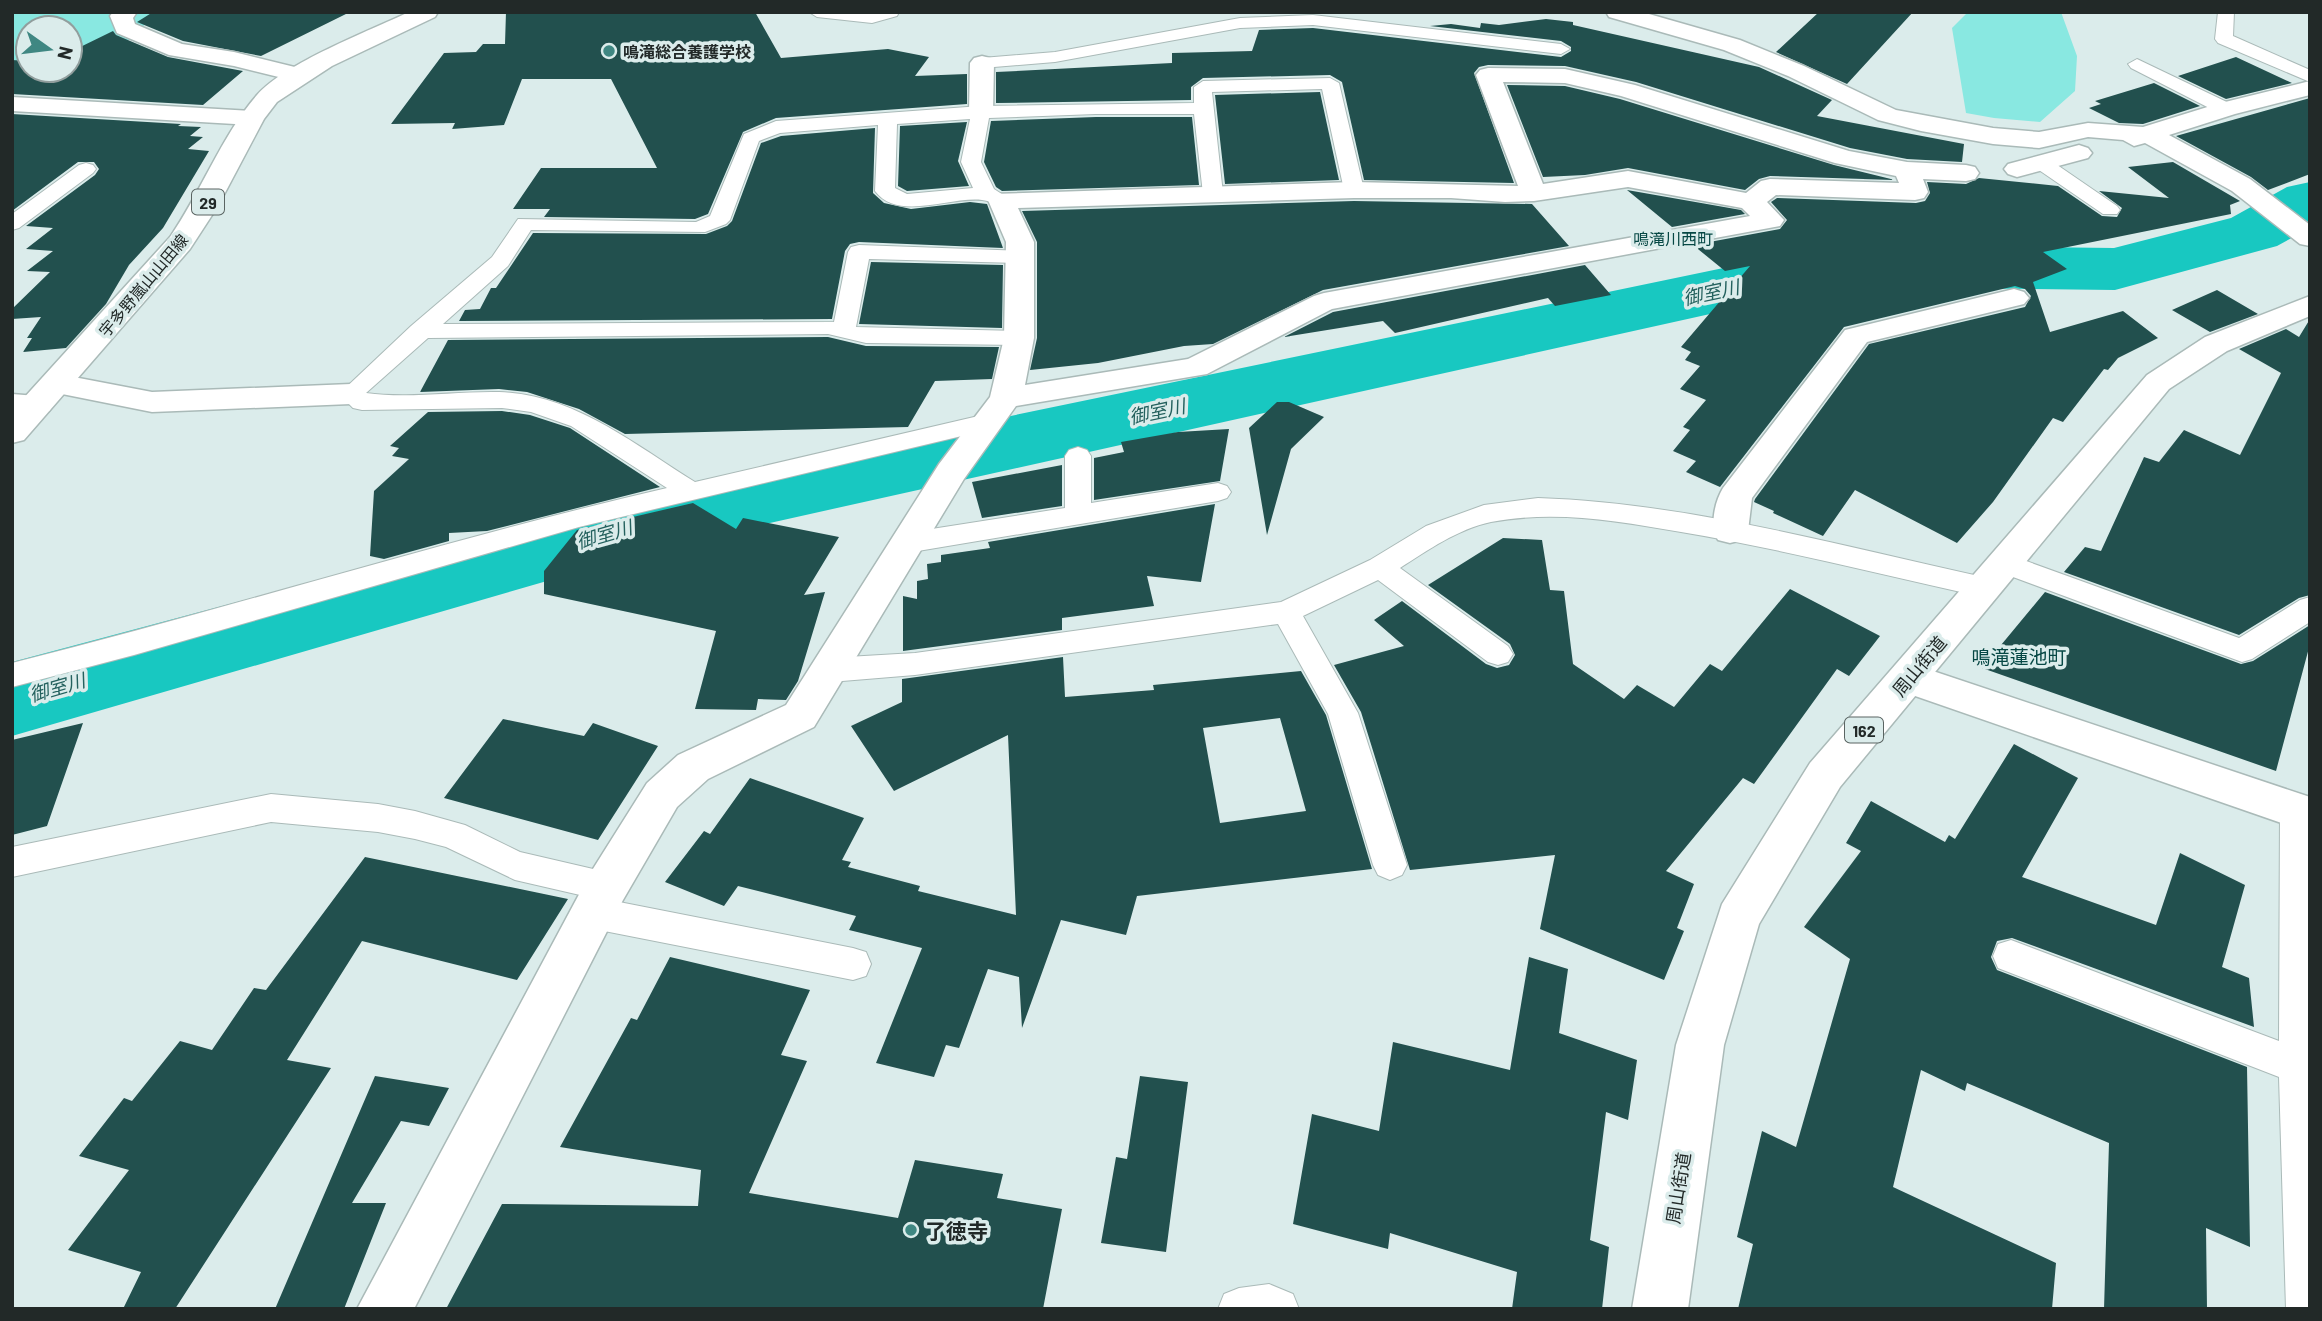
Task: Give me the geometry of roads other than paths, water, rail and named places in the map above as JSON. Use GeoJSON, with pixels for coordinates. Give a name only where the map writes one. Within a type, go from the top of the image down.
{"type":"FeatureCollection","features":[{"type":"Feature","properties":{"kind":"main road"},"geometry":{"type":"LineString","coordinates":[[126,12],[121,16],[125,28],[177,50],[234,59],[299,75]]}},
{"type":"Feature","properties":{"kind":"main road","name":"宇多野嵐山山田線"},"geometry":{"type":"LineString","coordinates":[[12,432],[36,397],[180,243],[205,206],[251,118],[268,97],[299,75],[427,12]]}},
{"type":"Feature","properties":{"kind":"main road"},"geometry":{"type":"LineString","coordinates":[[1616,12],[1732,45],[1796,71],[1887,115],[1921,124],[1993,136],[2039,140],[2088,130],[2150,135],[2241,185],[2310,238]]}},
{"type":"Feature","properties":{"kind":"main road"},"geometry":{"type":"LineString","coordinates":[[981,112],[982,63]]}},
{"type":"Feature","properties":{"kind":"main road"},"geometry":{"type":"LineString","coordinates":[[1534,193],[1488,75],[1565,76],[1627,90],[1844,158],[1907,170],[1966,173]]}},
{"type":"Feature","properties":{"kind":"main road"},"geometry":{"type":"LineString","coordinates":[[2017,169],[2043,164],[2118,141],[2150,135],[2227,109],[2310,88]]}},
{"type":"Feature","properties":{"kind":"main road"},"geometry":{"type":"LineString","coordinates":[[12,104],[251,118]]}},
{"type":"Feature","properties":{"kind":"main road"},"geometry":{"type":"LineString","coordinates":[[1751,202],[1770,187],[1915,192],[1907,170]]}},
{"type":"Feature","properties":{"kind":"main road"},"geometry":{"type":"LineString","coordinates":[[993,197],[1354,190],[1534,193],[1628,179],[1751,202],[1770,220],[1324,302],[1196,367],[1006,398]]}},
{"type":"Feature","properties":{"kind":"main road"},"geometry":{"type":"LineString","coordinates":[[384,1309],[601,899],[662,795],[693,766],[800,716],[951,472],[1006,398],[1019,338],[1020,242],[993,197]]}},
{"type":"Feature","properties":{"kind":"main road"},"geometry":{"type":"LineString","coordinates":[[1730,531],[1735,496],[1856,336],[2014,299]]}},
{"type":"Feature","properties":{"kind":"main road","name":"周山街道"},"geometry":{"type":"LineString","coordinates":[[1660,1309],[1700,1045],[1738,918],[1825,775],[2158,382],[2216,344],[2310,305]]}},
{"type":"Feature","properties":{"kind":"main road"},"geometry":{"type":"LineString","coordinates":[[36,397],[152,402],[351,394]]}},
{"type":"Feature","properties":{"kind":"main road"},"geometry":{"type":"LineString","coordinates":[[1909,678],[2303,813]]}},
{"type":"Feature","properties":{"kind":"lane"},"geometry":{"type":"LineString","coordinates":[[817,12],[872,18],[891,12]]}},
{"type":"Feature","properties":{"kind":"lane"},"geometry":{"type":"LineString","coordinates":[[2226,12],[2224,38],[2310,77]]}},
{"type":"Feature","properties":{"kind":"lane"},"geometry":{"type":"LineString","coordinates":[[982,63],[1055,57],[1240,23],[1314,20],[1560,49]]}},
{"type":"Feature","properties":{"kind":"lane"},"geometry":{"type":"LineString","coordinates":[[2137,64],[2227,109]]}},
{"type":"Feature","properties":{"kind":"lane"},"geometry":{"type":"LineString","coordinates":[[1213,194],[1203,87],[1330,83],[1354,190]]}},
{"type":"Feature","properties":{"kind":"lane"},"geometry":{"type":"LineString","coordinates":[[691,491],[580,420],[556,412],[502,400],[362,402],[351,394],[500,261],[525,223],[698,228],[719,220],[751,138],[761,131],[776,127],[981,112],[1144,107],[1203,109]]}},
{"type":"Feature","properties":{"kind":"lane"},"geometry":{"type":"LineString","coordinates":[[981,112],[971,162],[993,197]]}},
{"type":"Feature","properties":{"kind":"lane"},"geometry":{"type":"LineString","coordinates":[[888,119],[884,191],[904,200],[993,197]]}},
{"type":"Feature","properties":{"kind":"lane"},"geometry":{"type":"LineString","coordinates":[[2043,164],[2110,210]]}},
{"type":"Feature","properties":{"kind":"lane"},"geometry":{"type":"LineString","coordinates":[[12,224],[86,169]]}},
{"type":"Feature","properties":{"kind":"lane"},"geometry":{"type":"LineString","coordinates":[[844,331],[859,252],[1019,256]]}},
{"type":"Feature","properties":{"kind":"lane"},"geometry":{"type":"LineString","coordinates":[[419,331],[828,327],[866,337],[1019,338]]}},
{"type":"Feature","properties":{"kind":"lane"},"geometry":{"type":"LineString","coordinates":[[12,675],[147,641],[579,518],[984,427]]}},
{"type":"Feature","properties":{"kind":"lane"},"geometry":{"type":"LineString","coordinates":[[1078,514],[1079,456]]}},
{"type":"Feature","properties":{"kind":"lane"},"geometry":{"type":"LineString","coordinates":[[906,543],[1218,492]]}},
{"type":"Feature","properties":{"kind":"lane"},"geometry":{"type":"LineString","coordinates":[[830,670],[915,664],[1286,612],[1380,567],[1436,533],[1484,514],[1538,507],[1599,509],[1994,575],[2242,651],[2310,608]]}},
{"type":"Feature","properties":{"kind":"lane"},"geometry":{"type":"LineString","coordinates":[[1380,567],[1498,654]]}},
{"type":"Feature","properties":{"kind":"lane"},"geometry":{"type":"LineString","coordinates":[[1286,612],[1343,713],[1390,865]]}},
{"type":"Feature","properties":{"kind":"lane"},"geometry":{"type":"LineString","coordinates":[[12,862],[271,807],[378,818],[453,835],[515,865],[601,899],[853,964]]}},
{"type":"Feature","properties":{"kind":"lane"},"geometry":{"type":"LineString","coordinates":[[2303,813],[2298,1066],[2307,1309]]}},
{"type":"Feature","properties":{"kind":"lane"},"geometry":{"type":"LineString","coordinates":[[2011,956],[2298,1066]]}},
{"type":"Feature","properties":{"kind":"lane"},"geometry":{"type":"LineString","coordinates":[[1240,1309],[1269,1305],[1278,1309]]}},
{"type":"Feature","properties":{"kind":"waterway","name":"御室川"},"geometry":{"type":"LineString","coordinates":[[12,699],[673,515],[1791,275],[1852,266],[2115,269],[2254,232],[2310,201]]}},
{"type":"Feature","properties":{"kind":"place","name":"鳴滝総合養護学校"},"geometry":{"type":"Point","coordinates":[609,51]}},
{"type":"Feature","properties":{"kind":"place","name":"了徳寺"},"geometry":{"type":"Point","coordinates":[911,1230]}},
{"type":"Feature","properties":{"kind":"district","name":"鳴滝川西町"},"geometry":{"type":"Point","coordinates":[1673,238]}},
{"type":"Feature","properties":{"kind":"district","name":"鳴滝蓮池町"},"geometry":{"type":"Point","coordinates":[2019,656]}}]}
